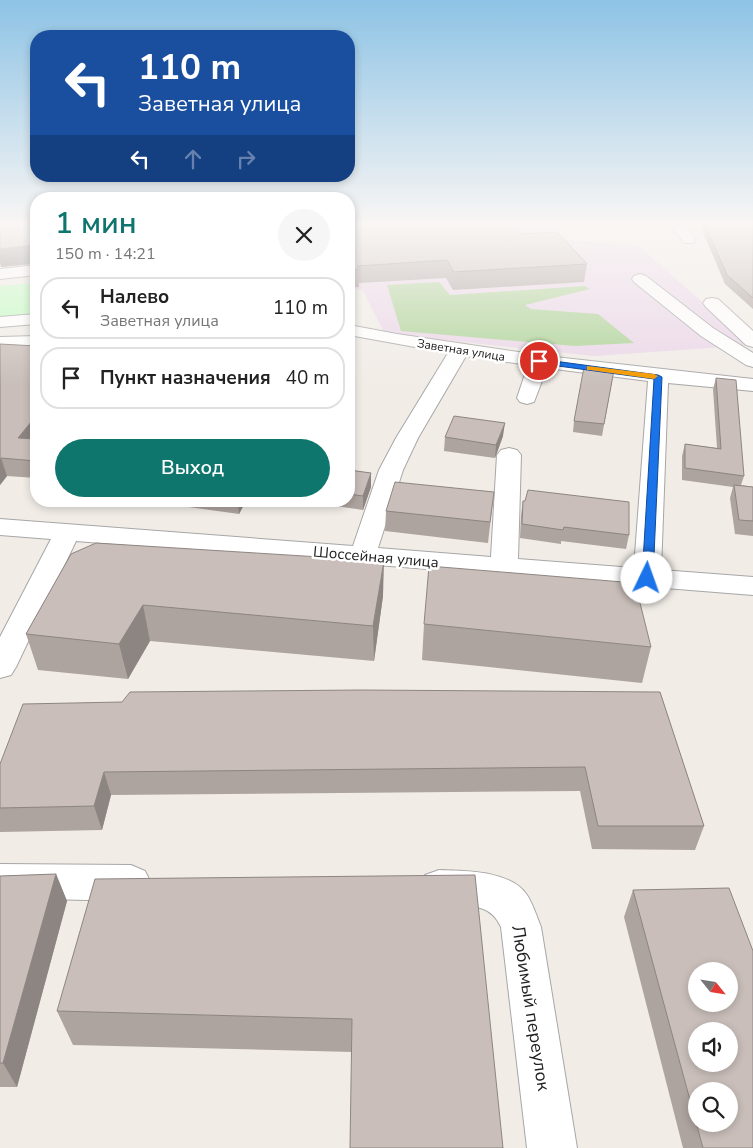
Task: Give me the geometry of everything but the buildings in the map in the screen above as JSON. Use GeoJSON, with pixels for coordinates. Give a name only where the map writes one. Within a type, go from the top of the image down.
{"type":"FeatureCollection","features":[{"type":"Feature","properties":{"kind":"street"},"geometry":{"type":"LineString","coordinates":[[640,279],[707,332],[753,361]]}},
{"type":"Feature","properties":{"kind":"street"},"geometry":{"type":"LineString","coordinates":[[712,303],[753,341]]}},
{"type":"Feature","properties":{"kind":"street"},"geometry":{"type":"LineString","coordinates":[[0,322],[30,320]]}},
{"type":"Feature","properties":{"kind":"street","name":"Заветная улица"},"geometry":{"type":"LineString","coordinates":[[355,331],[384,338],[539,361],[658,377],[753,385]]}},
{"type":"Feature","properties":{"kind":"street"},"geometry":{"type":"LineString","coordinates":[[0,342],[30,342]]}},
{"type":"Feature","properties":{"kind":"street"},"geometry":{"type":"LineString","coordinates":[[363,556],[391,470],[407,438],[460,349]]}},
{"type":"Feature","properties":{"kind":"street"},"geometry":{"type":"LineString","coordinates":[[527,398],[539,361]]}},
{"type":"Feature","properties":{"kind":"street"},"geometry":{"type":"LineString","coordinates":[[647,578],[658,377]]}},
{"type":"Feature","properties":{"kind":"street"},"geometry":{"type":"LineString","coordinates":[[504,567],[509,455]]}},
{"type":"Feature","properties":{"kind":"street","name":"Шоссейная улица"},"geometry":{"type":"LineString","coordinates":[[0,526],[753,586]]}},
{"type":"Feature","properties":{"kind":"street"},"geometry":{"type":"LineString","coordinates":[[0,667],[67,532]]}},
{"type":"Feature","properties":{"kind":"street"},"geometry":{"type":"LineString","coordinates":[[0,881],[168,884]]}},
{"type":"Feature","properties":{"kind":"street","name":"Любимый переулок"},"geometry":{"type":"LineString","coordinates":[[406,888],[476,889],[496,894],[512,907],[521,927],[552,1148]]}},
{"type":"Feature","properties":{"kind":"shaded area"},"geometry":{"type":"Polygon","coordinates":[[[355,279],[676,279],[752,345],[595,356],[385,334],[362,289],[355,290],[355,279]]]}},
{"type":"Feature","properties":{"kind":"green space"},"geometry":{"type":"Polygon","coordinates":[[[439,282],[450,295],[585,286],[590,289],[525,305],[531,309],[598,314],[634,343],[575,346],[401,331],[387,285],[439,282]]]}},
{"type":"Feature","properties":{"kind":"green space"},"geometry":{"type":"Polygon","coordinates":[[[30,284],[30,316],[0,319],[0,286],[30,284]]]}},
{"type":"Feature","properties":{"kind":"slow traffic"},"geometry":{"type":"LineString","coordinates":[[590,368],[654,376]]}},
{"type":"Feature","properties":{"kind":"route"},"geometry":{"type":"LineString","coordinates":[[539,361],[658,377],[647,578]]}}]}
